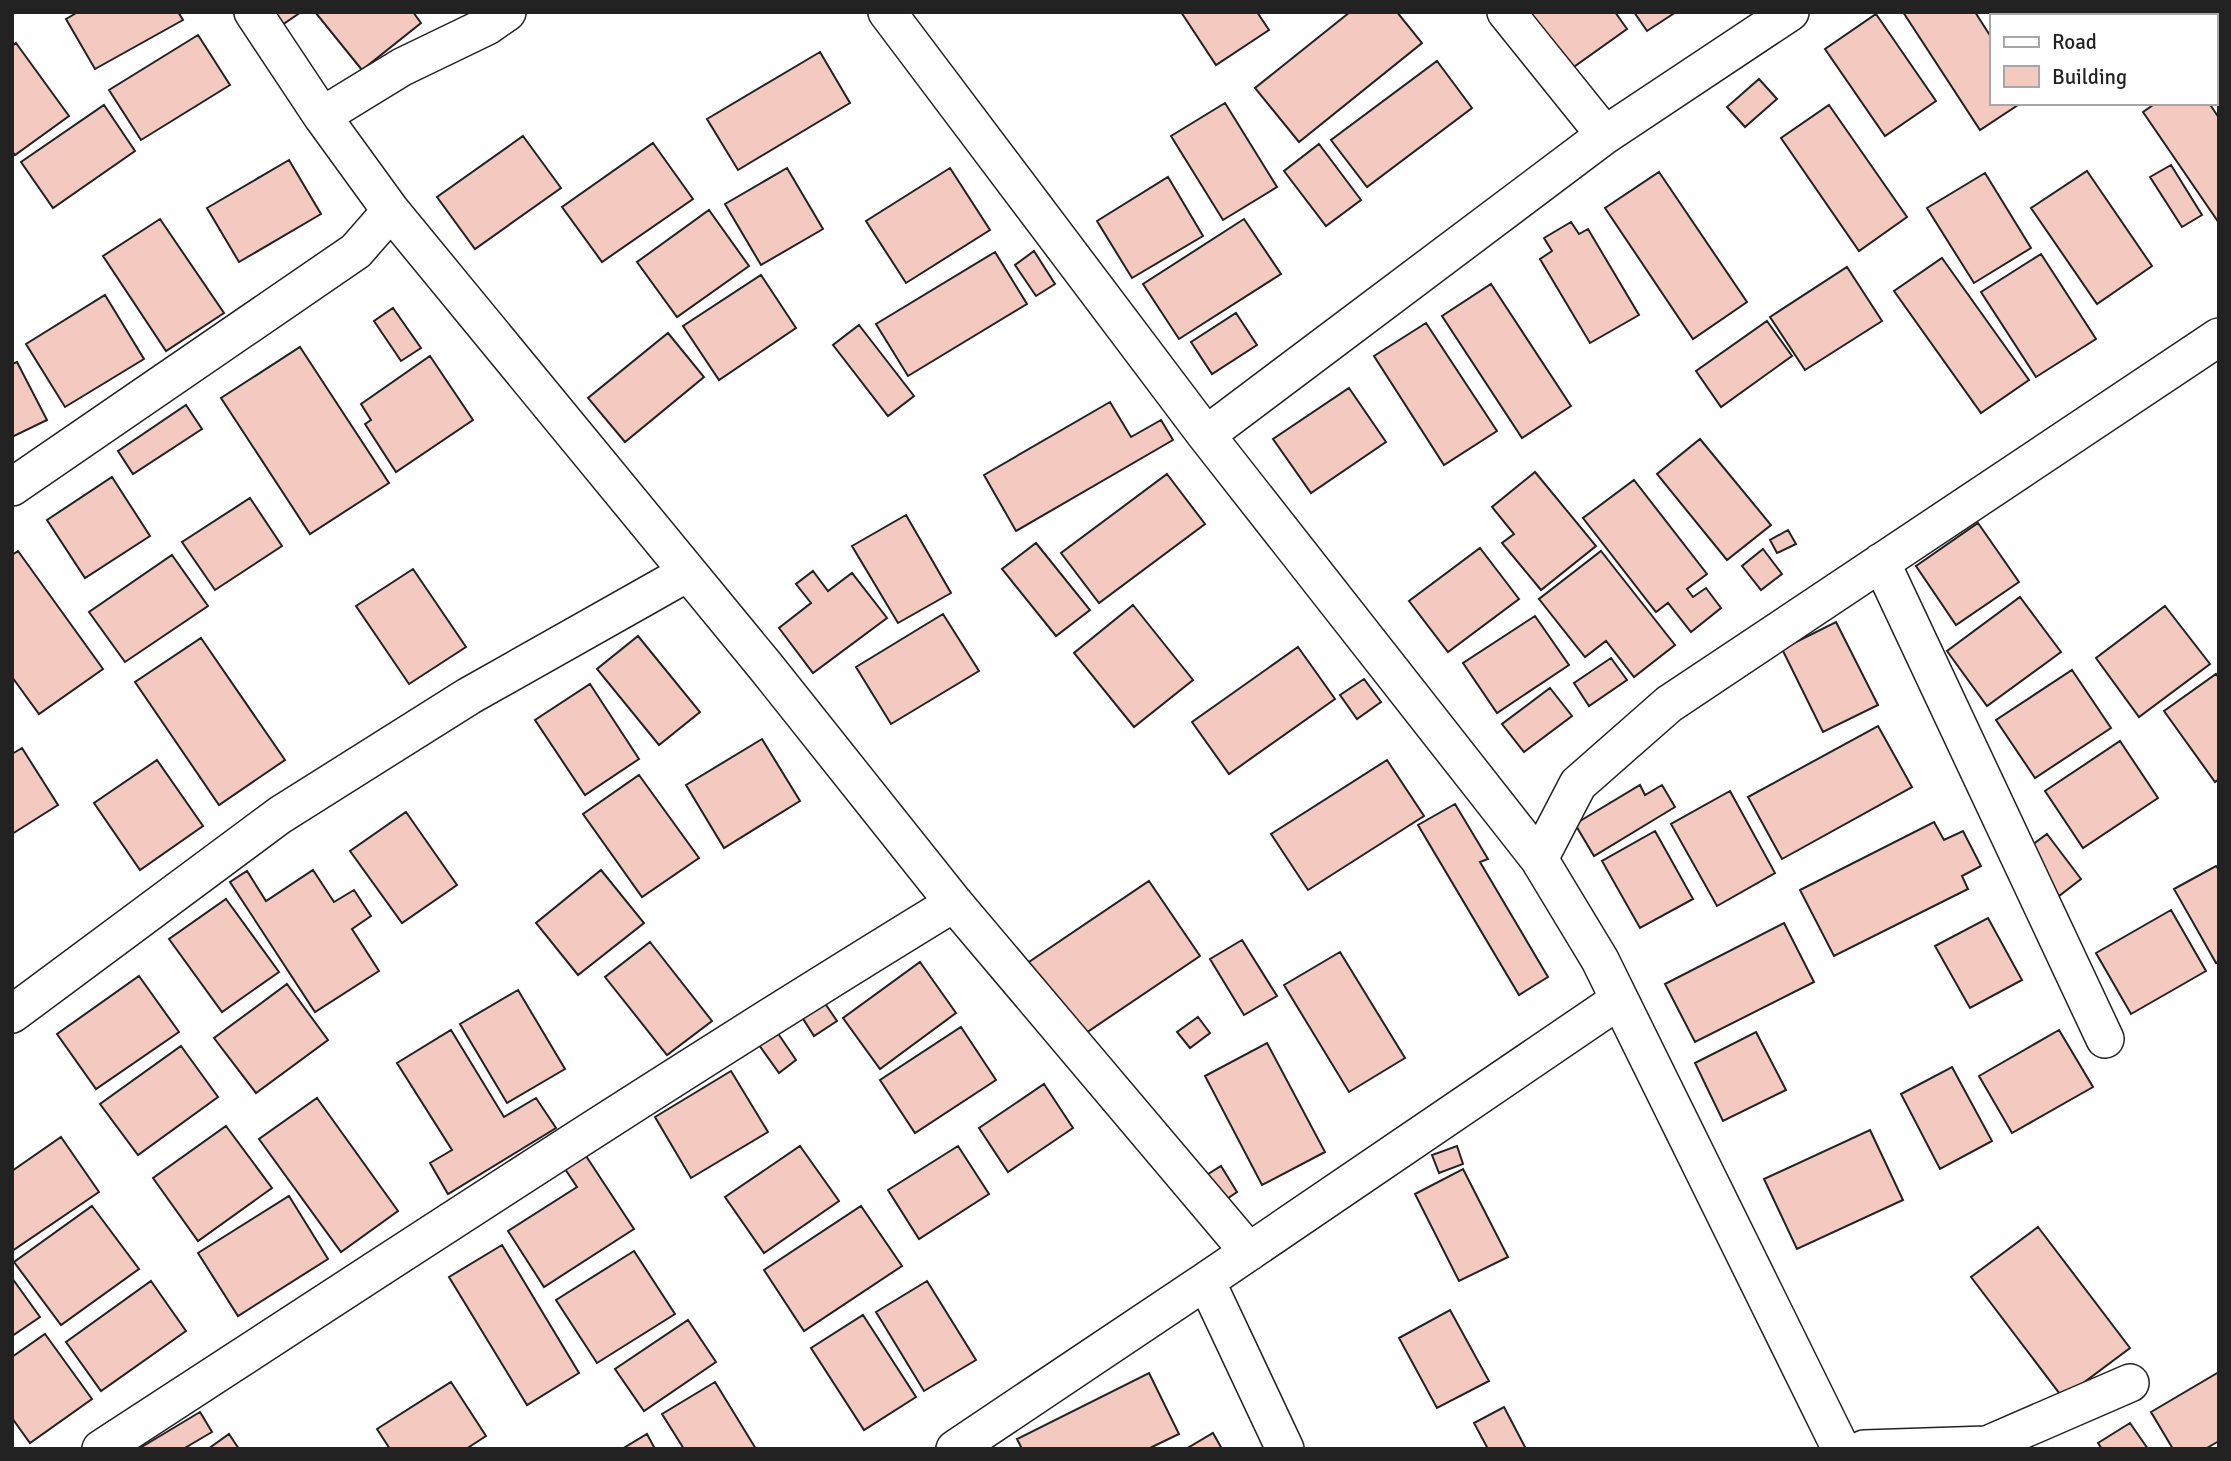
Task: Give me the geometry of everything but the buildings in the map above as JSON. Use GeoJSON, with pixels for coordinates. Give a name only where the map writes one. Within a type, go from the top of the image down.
{"type":"FeatureCollection","features":[{"type":"Feature","properties":{"kind":"street"},"geometry":{"type":"LineString","coordinates":[[253,12],[321,116],[391,211],[766,667],[954,903],[1249,1252]]}},
{"type":"Feature","properties":{"kind":"street"},"geometry":{"type":"LineString","coordinates":[[321,116],[402,67],[487,26],[508,12]]}},
{"type":"Feature","properties":{"kind":"street"},"geometry":{"type":"LineString","coordinates":[[887,12],[1206,435],[1539,859],[1600,960],[1841,1449]]}},
{"type":"Feature","properties":{"kind":"street"},"geometry":{"type":"LineString","coordinates":[[1506,12],[1605,135]]}},
{"type":"Feature","properties":{"kind":"street"},"geometry":{"type":"LineString","coordinates":[[1206,435],[1605,135],[1790,12]]}},
{"type":"Feature","properties":{"kind":"street"},"geometry":{"type":"LineString","coordinates":[[14,485],[356,251],[391,211]]}},
{"type":"Feature","properties":{"kind":"street"},"geometry":{"type":"LineString","coordinates":[[1539,859],[1578,784],[1669,704],[2219,337]]}},
{"type":"Feature","properties":{"kind":"street"},"geometry":{"type":"LineString","coordinates":[[1881,562],[2105,1039]]}},
{"type":"Feature","properties":{"kind":"street"},"geometry":{"type":"LineString","coordinates":[[12,1014],[281,815],[469,696],[687,573]]}},
{"type":"Feature","properties":{"kind":"street"},"geometry":{"type":"LineString","coordinates":[[101,1449],[522,1176],[954,903]]}},
{"type":"Feature","properties":{"kind":"street"},"geometry":{"type":"LineString","coordinates":[[956,1449],[1619,1000]]}},
{"type":"Feature","properties":{"kind":"street"},"geometry":{"type":"LineString","coordinates":[[1206,1281],[1285,1449]]}},
{"type":"Feature","properties":{"kind":"street"},"geometry":{"type":"LineString","coordinates":[[1864,1449],[1987,1445],[2130,1383]]}}]}
